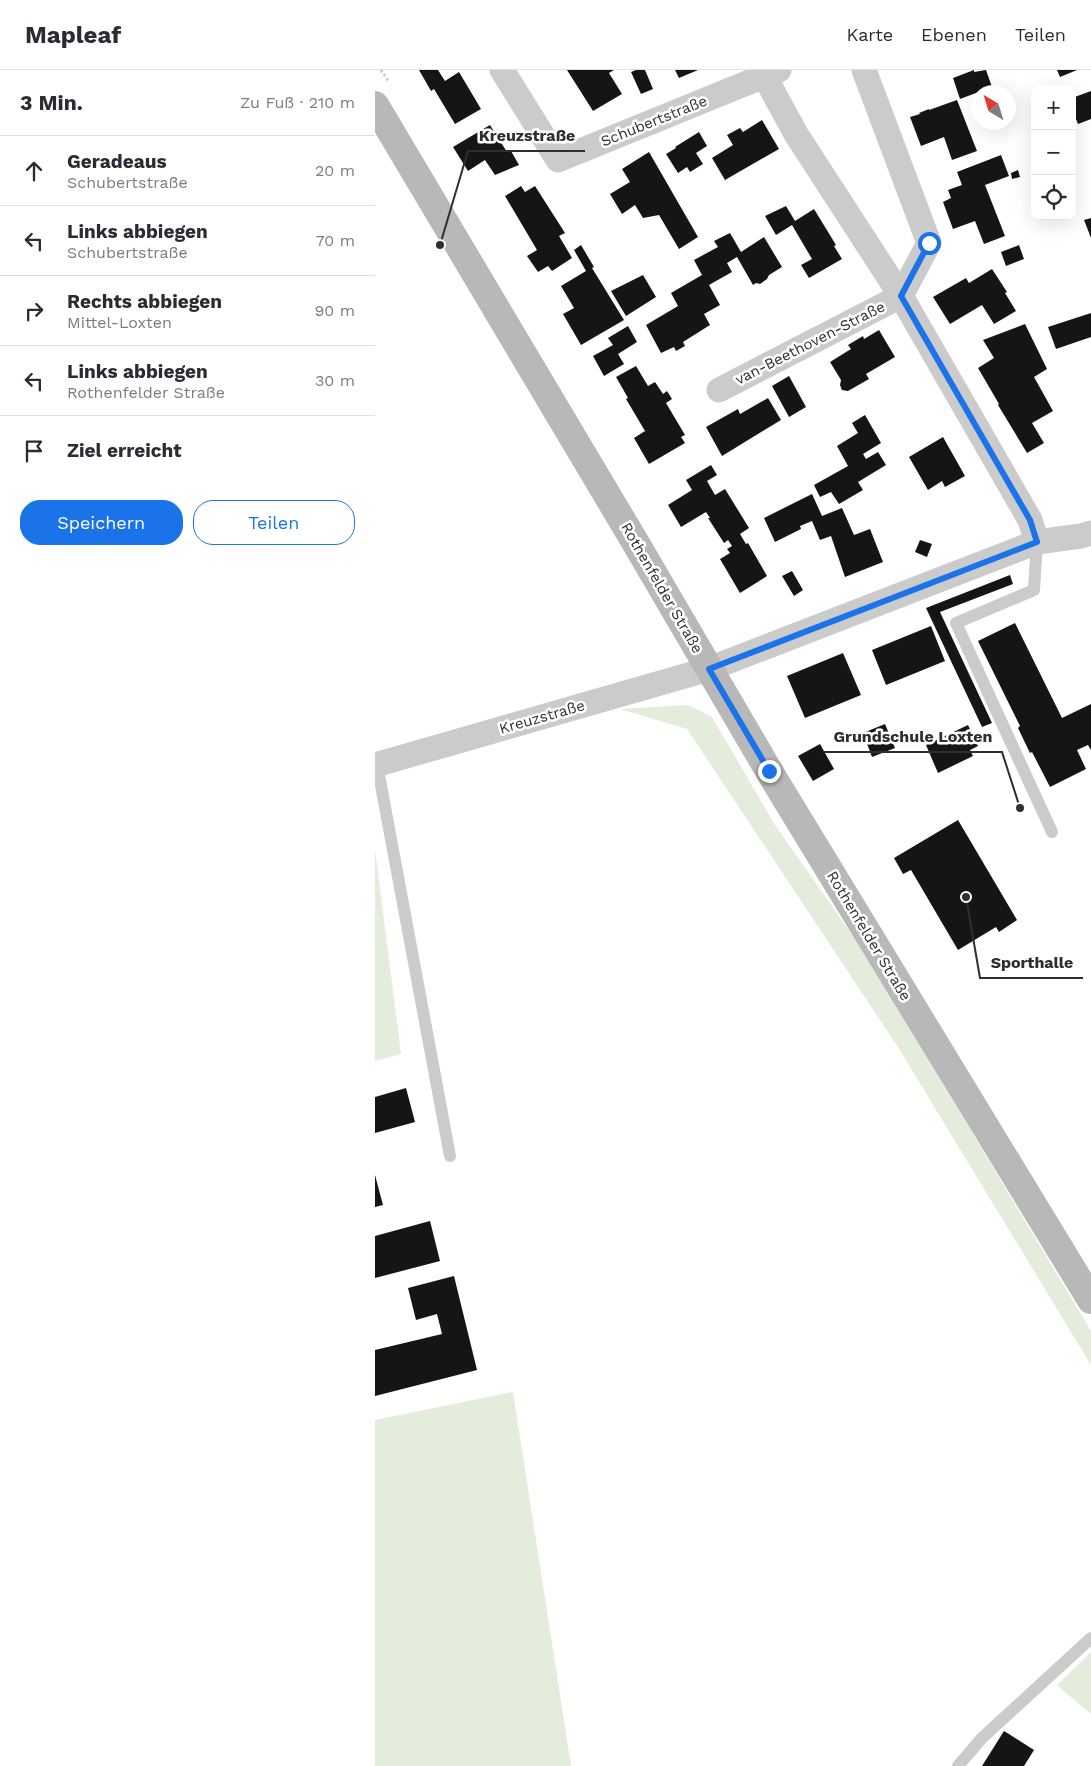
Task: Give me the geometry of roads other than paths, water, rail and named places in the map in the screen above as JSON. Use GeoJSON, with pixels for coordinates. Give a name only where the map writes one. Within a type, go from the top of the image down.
{"type":"FeatureCollection","features":[{"type":"Feature","properties":{"kind":"street","name":"Schubertstraße"},"geometry":{"type":"LineString","coordinates":[[502,70],[558,160],[773,73],[796,134],[901,296],[1030,520],[1037,542]]}},
{"type":"Feature","properties":{"kind":"street"},"geometry":{"type":"LineString","coordinates":[[864,70],[929,243],[901,296]]}},
{"type":"Feature","properties":{"kind":"street","name":"Rothenfelder Straße"},"geometry":{"type":"LineString","coordinates":[[375,105],[775,780],[1091,1300]]}},
{"type":"Feature","properties":{"kind":"street","name":"van-Beethoven-Straße"},"geometry":{"type":"LineString","coordinates":[[719,390],[901,296]]}},
{"type":"Feature","properties":{"kind":"street","name":"Kreuzstraße"},"geometry":{"type":"LineString","coordinates":[[376,764],[709,669],[1037,542],[1091,533]]}},
{"type":"Feature","properties":{"kind":"lane"},"geometry":{"type":"LineString","coordinates":[[1037,542],[1035,590],[956,623],[1052,832]]}},
{"type":"Feature","properties":{"kind":"lane"},"geometry":{"type":"LineString","coordinates":[[376,764],[450,1156]]}},
{"type":"Feature","properties":{"kind":"lane"},"geometry":{"type":"LineString","coordinates":[[958,1766],[982,1738],[1091,1638]]}},
{"type":"Feature","properties":{"kind":"place","name":"Kreuzstraße"},"geometry":{"type":"Point","coordinates":[440,245]}},
{"type":"Feature","properties":{"kind":"place","name":"Grundschule Loxten"},"geometry":{"type":"Point","coordinates":[1020,808]}},
{"type":"Feature","properties":{"kind":"place","name":"Sporthalle"},"geometry":{"type":"Point","coordinates":[966,897]}}]}
